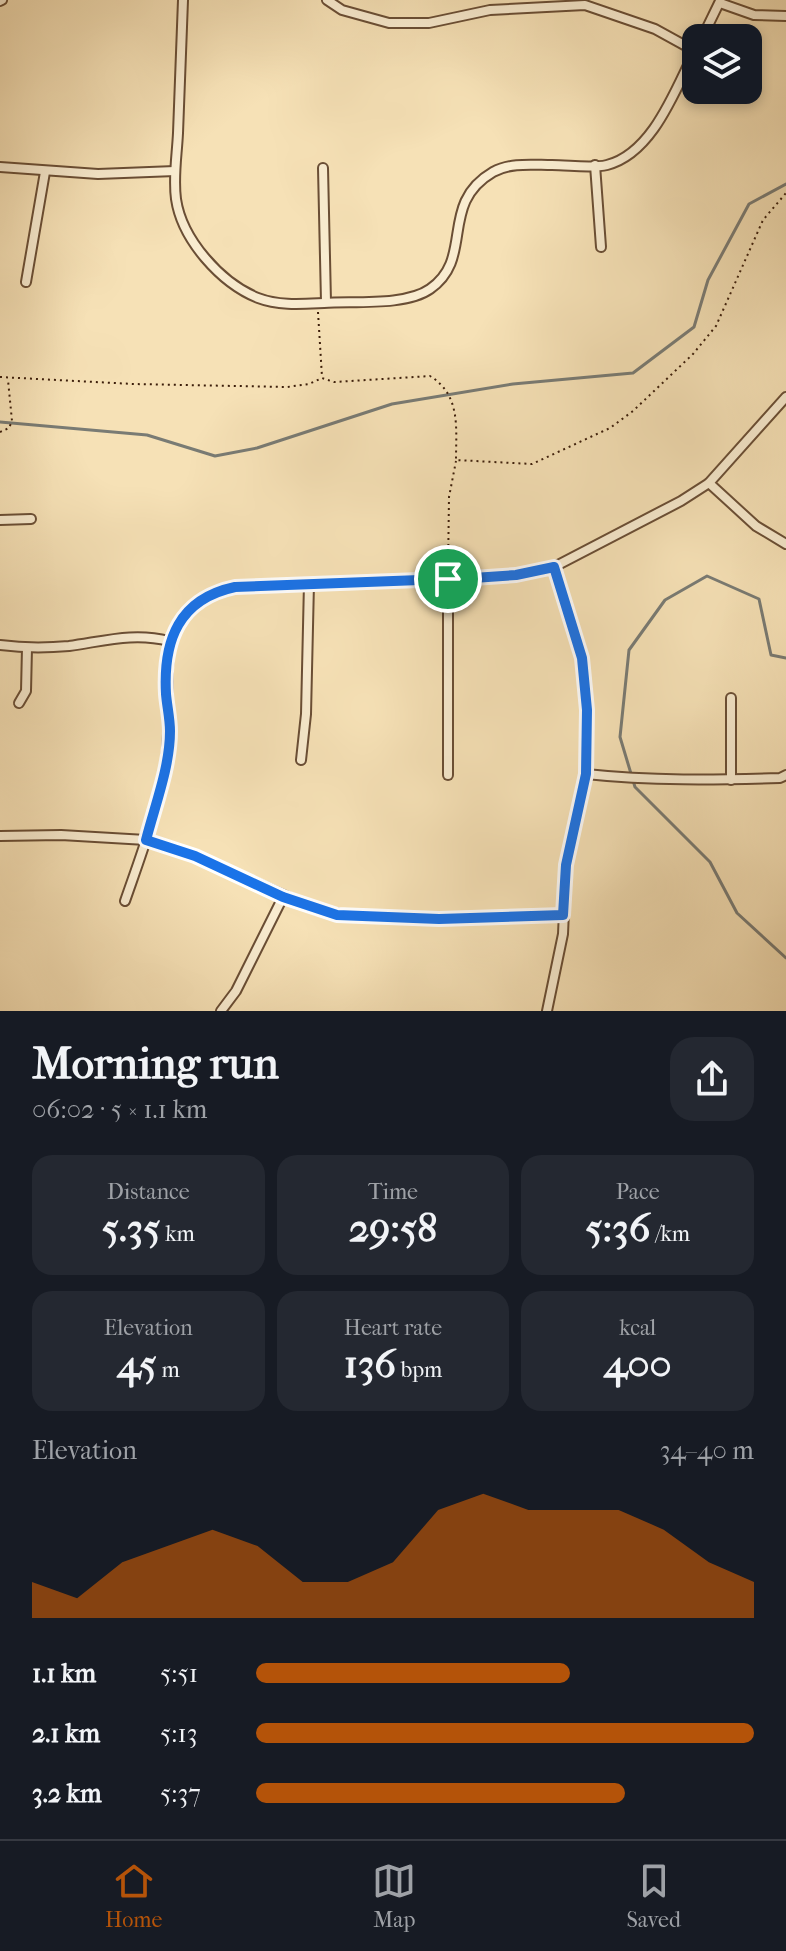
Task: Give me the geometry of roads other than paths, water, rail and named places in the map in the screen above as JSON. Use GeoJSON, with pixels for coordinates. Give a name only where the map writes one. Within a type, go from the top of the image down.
{"type":"FeatureCollection","features":[{"type":"Feature","properties":{"kind":"street"},"geometry":{"type":"LineString","coordinates":[[183,0],[175,171],[177,201],[183,222],[197,246],[232,284],[260,299],[291,304],[406,299],[433,288],[453,256],[462,206],[468,192],[493,172],[515,165],[606,165],[623,158],[659,123],[682,76]]}},
{"type":"Feature","properties":{"kind":"street"},"geometry":{"type":"LineString","coordinates":[[327,0],[342,10],[389,23],[429,23],[490,10],[585,5],[655,29],[682,43]]}},
{"type":"Feature","properties":{"kind":"street"},"geometry":{"type":"LineString","coordinates":[[709,24],[720,2],[754,15],[786,16]]}},
{"type":"Feature","properties":{"kind":"street"},"geometry":{"type":"LineString","coordinates":[[595,165],[601,247]]}},
{"type":"Feature","properties":{"kind":"street"},"geometry":{"type":"LineString","coordinates":[[0,167],[98,174],[175,171]]}},
{"type":"Feature","properties":{"kind":"street"},"geometry":{"type":"LineString","coordinates":[[322,303],[323,168]]}},
{"type":"Feature","properties":{"kind":"street"},"geometry":{"type":"LineString","coordinates":[[26,282],[45,172]]}},
{"type":"Feature","properties":{"kind":"street"},"geometry":{"type":"LineString","coordinates":[[125,901],[146,840],[166,762],[170,731],[166,691],[169,641],[186,613],[200,599],[215,591],[235,587],[516,575],[554,567],[681,501],[709,483],[786,397]]}},
{"type":"Feature","properties":{"kind":"street"},"geometry":{"type":"LineString","coordinates":[[709,483],[756,526],[786,544]]}},
{"type":"Feature","properties":{"kind":"street"},"geometry":{"type":"LineString","coordinates":[[0,520],[31,519]]}},
{"type":"Feature","properties":{"kind":"street"},"geometry":{"type":"LineString","coordinates":[[547,1011],[563,934],[566,865],[586,774],[587,710],[582,658],[554,567]]}},
{"type":"Feature","properties":{"kind":"street"},"geometry":{"type":"LineString","coordinates":[[448,579],[448,775]]}},
{"type":"Feature","properties":{"kind":"street"},"geometry":{"type":"LineString","coordinates":[[301,760],[306,714],[309,583]]}},
{"type":"Feature","properties":{"kind":"street"},"geometry":{"type":"LineString","coordinates":[[0,645],[27,648],[70,646],[130,636],[169,641]]}},
{"type":"Feature","properties":{"kind":"street"},"geometry":{"type":"LineString","coordinates":[[19,703],[26,691],[27,648]]}},
{"type":"Feature","properties":{"kind":"street"},"geometry":{"type":"LineString","coordinates":[[731,698],[731,780]]}},
{"type":"Feature","properties":{"kind":"street"},"geometry":{"type":"LineString","coordinates":[[586,774],[639,780],[731,780],[780,778],[786,775]]}},
{"type":"Feature","properties":{"kind":"street"},"geometry":{"type":"LineString","coordinates":[[0,836],[61,835],[146,840],[195,856],[315,909],[349,916],[439,919],[563,915]]}},
{"type":"Feature","properties":{"kind":"street"},"geometry":{"type":"LineString","coordinates":[[223,1011],[283,897]]}},
{"type":"Feature","properties":{"kind":"waterway"},"geometry":{"type":"LineString","coordinates":[[0,422],[147,435],[215,456],[257,448],[392,404],[513,384],[633,373],[694,327],[708,280],[749,204],[786,184]]}},
{"type":"Feature","properties":{"kind":"waterway"},"geometry":{"type":"LineString","coordinates":[[786,658],[771,655],[759,599],[707,576],[665,600],[629,650],[620,737],[635,787],[710,862],[737,913],[786,958]]}}]}
